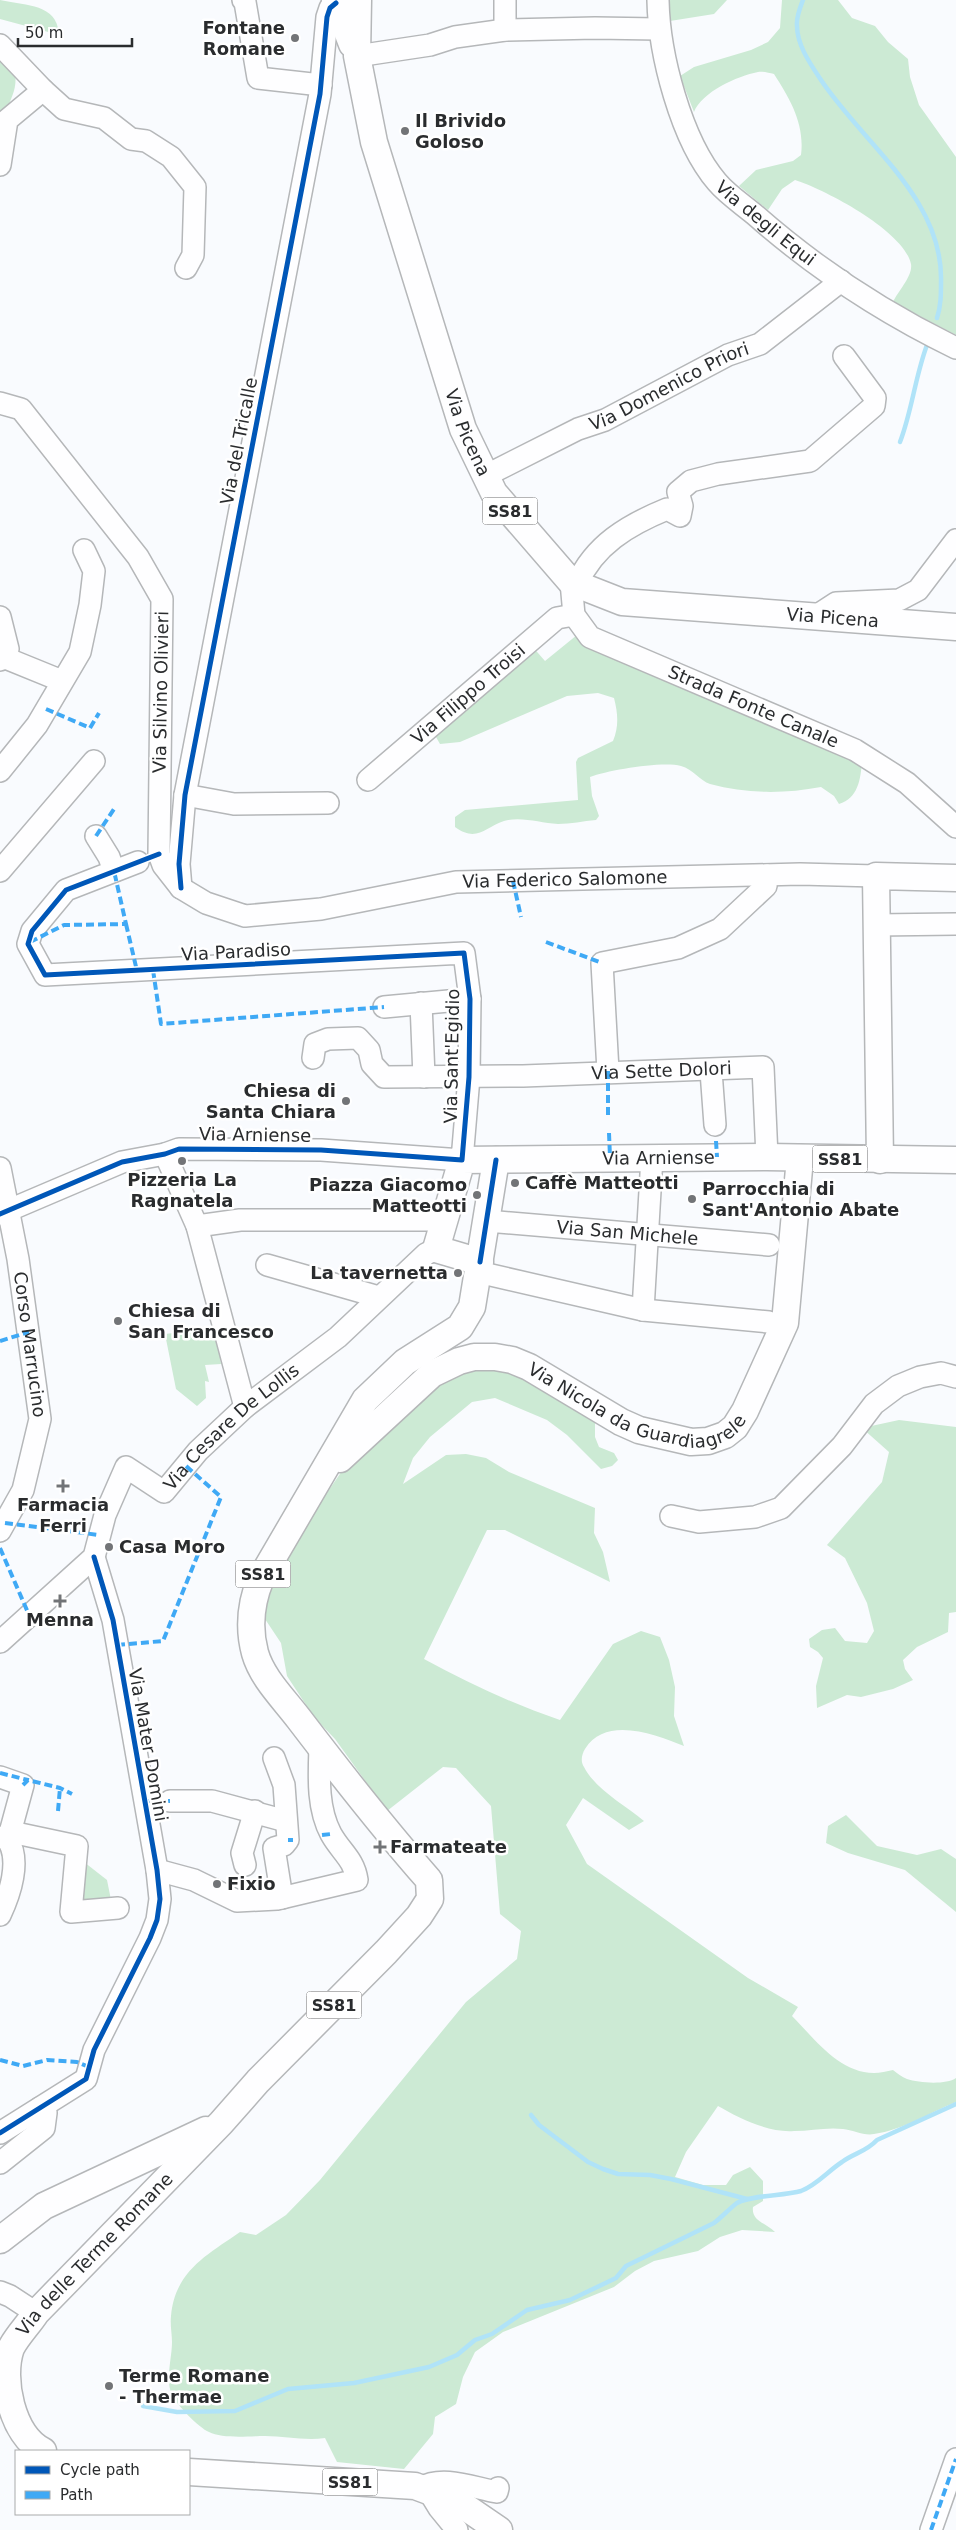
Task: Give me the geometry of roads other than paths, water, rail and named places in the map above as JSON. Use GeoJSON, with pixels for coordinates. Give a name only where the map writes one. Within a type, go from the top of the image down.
{"type":"FeatureCollection","features":[{"type":"Feature","properties":{"kind":"main road","name":"Via Picena"},"geometry":{"type":"LineString","coordinates":[[347,1],[374,142],[462,429],[494,493],[574,583],[622,602],[956,627]]}},
{"type":"Feature","properties":{"kind":"main road","name":"Via Federico Salomone"},"geometry":{"type":"LineString","coordinates":[[876,876],[956,878]]}},
{"type":"Feature","properties":{"kind":"main road"},"geometry":{"type":"LineString","coordinates":[[876,876],[880,1160]]}},
{"type":"Feature","properties":{"kind":"main road","name":"Via Arniense"},"geometry":{"type":"LineString","coordinates":[[462,1160],[767,1157],[880,1160]]}},
{"type":"Feature","properties":{"kind":"main road","name":"Via Nicola da Guardiagrele"},"geometry":{"type":"LineString","coordinates":[[312,1489],[343,1457],[432,1374],[459,1361],[474,1357],[495,1357],[512,1360],[529,1367],[621,1422],[639,1430],[691,1442],[708,1441],[725,1435],[735,1427],[745,1411],[785,1323],[800,1158]]}},
{"type":"Feature","properties":{"kind":"main road"},"geometry":{"type":"LineString","coordinates":[[462,1160],[436,1249],[479,1267]]}},
{"type":"Feature","properties":{"kind":"main road"},"geometry":{"type":"LineString","coordinates":[[312,1489],[365,1400],[405,1362],[460,1327],[472,1307],[496,1160]]}},
{"type":"Feature","properties":{"kind":"main road","name":"SS81"},"geometry":{"type":"LineString","coordinates":[[880,1160],[956,1160]]}},
{"type":"Feature","properties":{"kind":"main road","name":"SS81"},"geometry":{"type":"LineString","coordinates":[[220,2123],[258,2081],[386,1952],[419,1916],[430,1899],[429,1880],[393,1839],[320,1747],[261,1668],[251,1633],[254,1594],[261,1578],[312,1489]]}},
{"type":"Feature","properties":{"kind":"main road"},"geometry":{"type":"LineString","coordinates":[[0,2240],[44,2206],[220,2123]]}},
{"type":"Feature","properties":{"kind":"main road","name":"Via delle Terme Romane"},"geometry":{"type":"LineString","coordinates":[[41,2450],[35,2447],[13,2417],[5,2380],[11,2348],[36,2313],[220,2123]]}},
{"type":"Feature","properties":{"kind":"main road","name":"SS81"},"geometry":{"type":"LineString","coordinates":[[190,2472],[415,2486],[431,2483],[499,2530]]}},
{"type":"Feature","properties":{"kind":"street"},"geometry":{"type":"LineString","coordinates":[[243,0],[245,2],[258,78],[320,85]]}},
{"type":"Feature","properties":{"kind":"street"},"geometry":{"type":"LineString","coordinates":[[505,0],[506,30]]}},
{"type":"Feature","properties":{"kind":"street","name":"Via degli Equi"},"geometry":{"type":"LineString","coordinates":[[658,0],[658,29],[667,70],[694,146],[717,182],[789,246],[841,281],[956,348]]}},
{"type":"Feature","properties":{"kind":"street","name":"Via del Tricalle"},"geometry":{"type":"LineString","coordinates":[[181,888],[179,864],[185,795],[320,85],[327,17],[330,8],[347,1]]}},
{"type":"Feature","properties":{"kind":"street"},"geometry":{"type":"LineString","coordinates":[[357,56],[430,45],[455,37],[506,30],[658,29]]}},
{"type":"Feature","properties":{"kind":"street"},"geometry":{"type":"LineString","coordinates":[[0,45],[43,90],[64,108],[104,118],[131,138],[146,141],[171,157],[195,187],[193,255],[186,268]]}},
{"type":"Feature","properties":{"kind":"street"},"geometry":{"type":"LineString","coordinates":[[0,165],[7,120],[43,90]]}},
{"type":"Feature","properties":{"kind":"street","name":"Via Domenico Priori"},"geometry":{"type":"LineString","coordinates":[[485,476],[578,429],[605,420],[728,355],[760,344],[841,281]]}},
{"type":"Feature","properties":{"kind":"street"},"geometry":{"type":"LineString","coordinates":[[574,615],[574,583],[585,565],[612,538],[646,518],[666,509],[680,516],[682,506],[678,492],[691,481],[718,474],[810,461],[874,406],[875,398],[844,356]]}},
{"type":"Feature","properties":{"kind":"street","name":"Via Silvino Olivieri"},"geometry":{"type":"LineString","coordinates":[[0,403],[21,408],[138,557],[162,599],[146,859]]}},
{"type":"Feature","properties":{"kind":"street"},"geometry":{"type":"LineString","coordinates":[[816,616],[836,603],[873,603],[899,600],[906,597],[918,590],[956,540]]}},
{"type":"Feature","properties":{"kind":"street"},"geometry":{"type":"LineString","coordinates":[[0,771],[37,725],[80,652],[90,605],[94,571],[84,550]]}},
{"type":"Feature","properties":{"kind":"street","name":"Via Filippo Troisi"},"geometry":{"type":"LineString","coordinates":[[368,780],[557,618],[574,615]]}},
{"type":"Feature","properties":{"kind":"street","name":"Strada Fonte Canale"},"geometry":{"type":"LineString","coordinates":[[574,615],[590,637],[855,750],[908,783],[956,827]]}},
{"type":"Feature","properties":{"kind":"street"},"geometry":{"type":"LineString","coordinates":[[0,616],[4,655],[62,681]]}},
{"type":"Feature","properties":{"kind":"street"},"geometry":{"type":"LineString","coordinates":[[0,871],[94,761]]}},
{"type":"Feature","properties":{"kind":"street"},"geometry":{"type":"LineString","coordinates":[[185,795],[234,804],[328,803]]}},
{"type":"Feature","properties":{"kind":"street"},"geometry":{"type":"LineString","coordinates":[[96,836],[110,856],[114,871],[146,859],[163,865],[181,888]]}},
{"type":"Feature","properties":{"kind":"street","name":"Via Paradiso"},"geometry":{"type":"LineString","coordinates":[[114,871],[66,890],[32,931],[28,944],[45,975],[464,953]]}},
{"type":"Feature","properties":{"kind":"street"},"geometry":{"type":"LineString","coordinates":[[608,1071],[602,962],[678,948],[720,929],[766,886],[767,875]]}},
{"type":"Feature","properties":{"kind":"street","name":"Via Federico Salomone"},"geometry":{"type":"LineString","coordinates":[[181,888],[206,903],[232,913],[258,916],[321,909],[456,882],[767,875],[876,876]]}},
{"type":"Feature","properties":{"kind":"street"},"geometry":{"type":"LineString","coordinates":[[876,925],[956,924]]}},
{"type":"Feature","properties":{"kind":"street","name":"Via Sant'Egidio"},"geometry":{"type":"LineString","coordinates":[[462,1160],[469,1077],[470,999],[464,953]]}},
{"type":"Feature","properties":{"kind":"street"},"geometry":{"type":"LineString","coordinates":[[384,1007],[470,999]]}},
{"type":"Feature","properties":{"kind":"street"},"geometry":{"type":"LineString","coordinates":[[421,1003],[424,1077]]}},
{"type":"Feature","properties":{"kind":"street","name":"Via Sette Dolori"},"geometry":{"type":"LineString","coordinates":[[313,1058],[315,1044],[328,1039],[358,1038],[369,1050],[372,1064],[384,1077],[469,1077],[608,1071],[711,1071],[763,1067],[767,1157]]}},
{"type":"Feature","properties":{"kind":"street"},"geometry":{"type":"LineString","coordinates":[[711,1071],[715,1125]]}},
{"type":"Feature","properties":{"kind":"street","name":"Via Arniense"},"geometry":{"type":"LineString","coordinates":[[4,1213],[122,1162],[191,1148],[275,1150],[462,1160]]}},
{"type":"Feature","properties":{"kind":"street"},"geometry":{"type":"LineString","coordinates":[[165,1154],[196,1226],[245,1407]]}},
{"type":"Feature","properties":{"kind":"street"},"geometry":{"type":"LineString","coordinates":[[644,1310],[650,1235],[652,1157]]}},
{"type":"Feature","properties":{"kind":"street","name":"Corso Marrucino"},"geometry":{"type":"LineString","coordinates":[[0,1168],[4,1213],[18,1259],[40,1419],[23,1490],[0,1530]]}},
{"type":"Feature","properties":{"kind":"street"},"geometry":{"type":"LineString","coordinates":[[196,1226],[240,1220],[444,1220]]}},
{"type":"Feature","properties":{"kind":"street","name":"Via San Michele"},"geometry":{"type":"LineString","coordinates":[[487,1221],[769,1245]]}},
{"type":"Feature","properties":{"kind":"street","name":"Via Cesare De Lollis"},"geometry":{"type":"LineString","coordinates":[[94,1557],[104,1515],[126,1468],[164,1492],[198,1450],[245,1407],[338,1337],[426,1254],[436,1249]]}},
{"type":"Feature","properties":{"kind":"street"},"geometry":{"type":"LineString","coordinates":[[268,1265],[379,1297]]}},
{"type":"Feature","properties":{"kind":"street"},"geometry":{"type":"LineString","coordinates":[[479,1267],[644,1310],[769,1322]]}},
{"type":"Feature","properties":{"kind":"street"},"geometry":{"type":"LineString","coordinates":[[672,1516],[699,1522],[755,1517],[781,1508],[842,1446],[874,1404],[898,1386],[920,1377],[934,1374],[956,1377]]}},
{"type":"Feature","properties":{"kind":"street"},"geometry":{"type":"LineString","coordinates":[[0,1642],[94,1557]]}},
{"type":"Feature","properties":{"kind":"street","name":"Via Mater Domini"},"geometry":{"type":"LineString","coordinates":[[0,2134],[86,2079],[94,2050],[150,1938],[157,1920],[160,1899],[156,1870],[113,1620],[94,1557]]}},
{"type":"Feature","properties":{"kind":"street"},"geometry":{"type":"LineString","coordinates":[[156,1870],[194,1880],[237,1901],[282,1898],[357,1880],[355,1866],[331,1834],[322,1809],[319,1778],[320,1747]]}},
{"type":"Feature","properties":{"kind":"street"},"geometry":{"type":"LineString","coordinates":[[274,1758],[284,1785],[288,1840],[284,1846],[274,1848],[282,1898]]}},
{"type":"Feature","properties":{"kind":"street"},"geometry":{"type":"LineString","coordinates":[[0,1777],[23,1785],[6,1836],[14,1850],[10,1893],[0,1914]]}},
{"type":"Feature","properties":{"kind":"street"},"geometry":{"type":"LineString","coordinates":[[170,1801],[212,1801],[255,1811],[286,1821]]}},
{"type":"Feature","properties":{"kind":"street"},"geometry":{"type":"LineString","coordinates":[[244,1865],[242,1853],[255,1811]]}},
{"type":"Feature","properties":{"kind":"street"},"geometry":{"type":"LineString","coordinates":[[6,1836],[77,1846],[70,1912],[118,1908]]}},
{"type":"Feature","properties":{"kind":"street"},"geometry":{"type":"LineString","coordinates":[[0,2163],[44,2128],[46,2113],[40,2108]]}},
{"type":"Feature","properties":{"kind":"street"},"geometry":{"type":"LineString","coordinates":[[0,2292],[10,2296],[36,2313]]}},
{"type":"Feature","properties":{"kind":"street"},"geometry":{"type":"LineString","coordinates":[[931,2530],[956,2459]]}},
{"type":"Feature","properties":{"kind":"street"},"geometry":{"type":"LineString","coordinates":[[431,2483],[438,2508],[457,2530]]}},
{"type":"Feature","properties":{"kind":"waterway"},"geometry":{"type":"LineString","coordinates":[[803,0],[797,26],[801,46],[808,59],[836,101],[896,172],[914,197],[929,223],[938,251],[941,281],[941,295],[937,318]]}},
{"type":"Feature","properties":{"kind":"waterway"},"geometry":{"type":"LineString","coordinates":[[900,442],[927,345]]}},
{"type":"Feature","properties":{"kind":"waterway"},"geometry":{"type":"LineString","coordinates":[[143,2406],[177,2412],[235,2411],[288,2389],[354,2383],[429,2367],[457,2355],[475,2340],[492,2334],[527,2310],[570,2300],[616,2278],[626,2266],[714,2223],[743,2200],[801,2191],[877,2140],[956,2104]]}},
{"type":"Feature","properties":{"kind":"waterway"},"geometry":{"type":"LineString","coordinates":[[531,2115],[539,2125],[588,2162],[603,2169],[618,2174],[650,2175],[671,2179],[747,2199]]}},
{"type":"Feature","properties":{"kind":"place","name":"Fontane Romane"},"geometry":{"type":"Point","coordinates":[295,38]}},
{"type":"Feature","properties":{"kind":"place","name":"Il Brivido Goloso"},"geometry":{"type":"Point","coordinates":[405,131]}},
{"type":"Feature","properties":{"kind":"place","name":"Chiesa di Santa Chiara"},"geometry":{"type":"Point","coordinates":[346,1101]}},
{"type":"Feature","properties":{"kind":"place","name":"Pizzeria La Ragnatela"},"geometry":{"type":"Point","coordinates":[182,1161]}},
{"type":"Feature","properties":{"kind":"place","name":"Caffè Matteotti"},"geometry":{"type":"Point","coordinates":[515,1183]}},
{"type":"Feature","properties":{"kind":"place","name":"Piazza Giacomo Matteotti"},"geometry":{"type":"Point","coordinates":[477,1195]}},
{"type":"Feature","properties":{"kind":"place","name":"Parrocchia di Sant'Antonio Abate"},"geometry":{"type":"Point","coordinates":[692,1199]}},
{"type":"Feature","properties":{"kind":"place","name":"La tavernetta"},"geometry":{"type":"Point","coordinates":[458,1273]}},
{"type":"Feature","properties":{"kind":"place","name":"Chiesa di San Francesco"},"geometry":{"type":"Point","coordinates":[118,1321]}},
{"type":"Feature","properties":{"kind":"place","name":"Farmacia Ferri"},"geometry":{"type":"Point","coordinates":[63,1486]}},
{"type":"Feature","properties":{"kind":"place","name":"Casa Moro"},"geometry":{"type":"Point","coordinates":[109,1547]}},
{"type":"Feature","properties":{"kind":"place","name":"Menna"},"geometry":{"type":"Point","coordinates":[60,1601]}},
{"type":"Feature","properties":{"kind":"place","name":"Farmateate"},"geometry":{"type":"Point","coordinates":[380,1847]}},
{"type":"Feature","properties":{"kind":"place","name":"Fixio"},"geometry":{"type":"Point","coordinates":[217,1884]}},
{"type":"Feature","properties":{"kind":"place","name":"Terme Romane - Thermae"},"geometry":{"type":"Point","coordinates":[109,2386]}}]}
